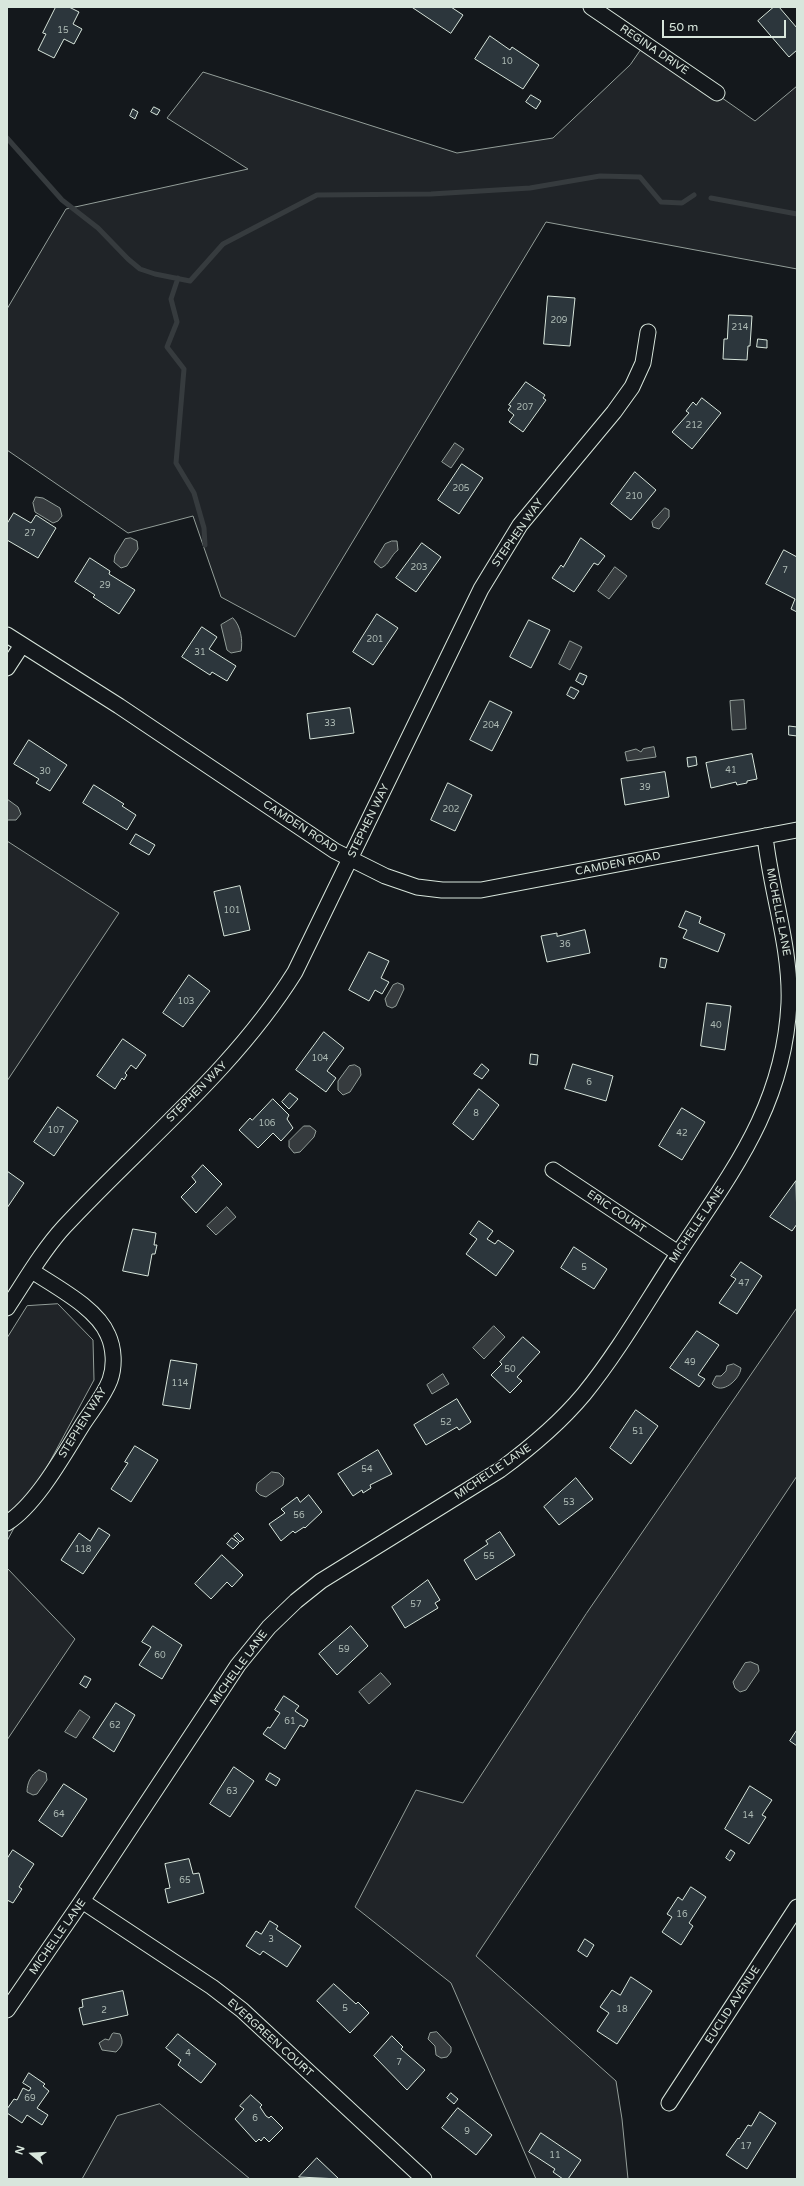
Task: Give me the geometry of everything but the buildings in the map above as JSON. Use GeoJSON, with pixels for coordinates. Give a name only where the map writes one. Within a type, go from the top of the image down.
{"type":"FeatureCollection","features":[{"type":"Feature","properties":{"kind":"street","name":"REGINA DRIVE"},"geometry":{"type":"LineString","coordinates":[[591,7],[717,93]]}},
{"type":"Feature","properties":{"kind":"street","name":"STEPHEN WAY"},"geometry":{"type":"LineString","coordinates":[[7,1308],[63,1228],[240,1049],[276,1002],[295,972],[481,589],[520,525],[614,412],[632,387],[643,363],[648,332]]}},
{"type":"Feature","properties":{"kind":"street","name":"CAMDEN ROAD"},"geometry":{"type":"LineString","coordinates":[[7,635],[119,706],[322,843],[385,876],[417,887],[450,890],[481,890],[797,830]]}},
{"type":"Feature","properties":{"kind":"street"},"geometry":{"type":"LineString","coordinates":[[7,668],[22,645]]}},
{"type":"Feature","properties":{"kind":"street","name":"MICHELLE LANE"},"geometry":{"type":"LineString","coordinates":[[7,2010],[82,1901],[238,1665],[269,1627],[296,1601],[321,1581],[500,1470],[527,1450],[554,1426],[584,1394],[610,1358],[748,1146],[775,1084],[784,1046],[789,1003],[787,960],[765,836]]}},
{"type":"Feature","properties":{"kind":"street","name":"ERIC COURT"},"geometry":{"type":"LineString","coordinates":[[553,1170],[678,1253]]}},
{"type":"Feature","properties":{"kind":"street","name":"STEPHEN WAY"},"geometry":{"type":"LineString","coordinates":[[7,1523],[28,1505],[59,1461],[104,1392],[110,1379],[113,1365],[112,1349],[108,1335],[101,1322],[86,1308],[32,1271]]}},
{"type":"Feature","properties":{"kind":"street","name":"EVERGREEN COURT"},"geometry":{"type":"LineString","coordinates":[[82,1901],[212,1987],[242,2010],[424,2179]]}},
{"type":"Feature","properties":{"kind":"street","name":"EUCLID AVENUE"},"geometry":{"type":"LineString","coordinates":[[669,2103],[797,1907]]}},
{"type":"Feature","properties":{"kind":"shaded area"},"geometry":{"type":"Polygon","coordinates":[[[645,44],[755,121],[797,86],[797,269],[546,222],[295,637],[221,597],[193,516],[128,533],[7,450],[7,309],[66,209],[248,169],[167,118],[203,72],[457,153],[553,138],[630,65],[645,44]]]}},
{"type":"Feature","properties":{"kind":"shaded area"},"geometry":{"type":"Polygon","coordinates":[[[455,443],[464,449],[451,468],[442,462],[455,443]]]}},
{"type":"Feature","properties":{"kind":"shaded area"},"geometry":{"type":"Polygon","coordinates":[[[36,497],[43,498],[60,508],[62,516],[58,521],[53,523],[35,512],[33,503],[36,497]]]}},
{"type":"Feature","properties":{"kind":"shaded area"},"geometry":{"type":"Polygon","coordinates":[[[665,508],[669,510],[669,517],[659,529],[653,527],[652,522],[665,508]]]}},
{"type":"Feature","properties":{"kind":"shaded area"},"geometry":{"type":"Polygon","coordinates":[[[131,538],[137,541],[138,549],[127,566],[121,568],[114,562],[115,555],[125,539],[131,538]]]}},
{"type":"Feature","properties":{"kind":"shaded area"},"geometry":{"type":"Polygon","coordinates":[[[392,541],[397,541],[398,550],[381,568],[374,562],[385,544],[392,541]]]}},
{"type":"Feature","properties":{"kind":"shaded area"},"geometry":{"type":"Polygon","coordinates":[[[615,567],[627,576],[609,599],[598,591],[615,567]]]}},
{"type":"Feature","properties":{"kind":"shaded area"},"geometry":{"type":"Polygon","coordinates":[[[233,618],[240,629],[242,647],[241,651],[231,653],[227,650],[221,625],[233,618]]]}},
{"type":"Feature","properties":{"kind":"shaded area"},"geometry":{"type":"Polygon","coordinates":[[[570,641],[582,647],[570,670],[559,664],[570,641]]]}},
{"type":"Feature","properties":{"kind":"shaded area"},"geometry":{"type":"Polygon","coordinates":[[[744,700],[746,729],[732,730],[730,701],[744,700]]]}},
{"type":"Feature","properties":{"kind":"shaded area"},"geometry":{"type":"Polygon","coordinates":[[[654,747],[656,757],[627,761],[625,752],[636,749],[641,752],[643,749],[654,747]]]}},
{"type":"Feature","properties":{"kind":"shaded area"},"geometry":{"type":"Polygon","coordinates":[[[7,799],[18,807],[21,814],[16,820],[7,820],[7,799]]]}},
{"type":"Feature","properties":{"kind":"shaded area"},"geometry":{"type":"Polygon","coordinates":[[[7,841],[119,913],[7,1081],[7,841]]]}},
{"type":"Feature","properties":{"kind":"shaded area"},"geometry":{"type":"Polygon","coordinates":[[[398,983],[403,985],[404,989],[396,1006],[392,1008],[387,1006],[385,999],[393,985],[398,983]]]}},
{"type":"Feature","properties":{"kind":"shaded area"},"geometry":{"type":"Polygon","coordinates":[[[355,1065],[360,1068],[361,1075],[350,1092],[343,1095],[338,1090],[338,1081],[349,1066],[355,1065]]]}},
{"type":"Feature","properties":{"kind":"shaded area"},"geometry":{"type":"Polygon","coordinates":[[[304,1126],[310,1126],[316,1131],[314,1137],[300,1152],[294,1153],[289,1147],[289,1141],[304,1126]]]}},
{"type":"Feature","properties":{"kind":"shaded area"},"geometry":{"type":"Polygon","coordinates":[[[227,1207],[236,1217],[216,1235],[207,1226],[227,1207]]]}},
{"type":"Feature","properties":{"kind":"shaded area"},"geometry":{"type":"Polygon","coordinates":[[[58,1304],[93,1340],[94,1380],[7,1541],[7,1338],[27,1306],[58,1304]]]}},
{"type":"Feature","properties":{"kind":"shaded area"},"geometry":{"type":"Polygon","coordinates":[[[797,1308],[797,1476],[476,1956],[616,2081],[622,2119],[628,2179],[536,2179],[451,1983],[355,1907],[416,1790],[463,1803],[586,1614],[797,1308]]]}},
{"type":"Feature","properties":{"kind":"shaded area"},"geometry":{"type":"Polygon","coordinates":[[[494,1326],[505,1337],[484,1359],[473,1348],[494,1326]]]}},
{"type":"Feature","properties":{"kind":"shaded area"},"geometry":{"type":"Polygon","coordinates":[[[734,1364],[741,1368],[737,1377],[730,1385],[721,1388],[712,1384],[716,1376],[721,1376],[726,1371],[727,1366],[734,1364]]]}},
{"type":"Feature","properties":{"kind":"shaded area"},"geometry":{"type":"Polygon","coordinates":[[[443,1374],[449,1384],[432,1394],[427,1385],[443,1374]]]}},
{"type":"Feature","properties":{"kind":"shaded area"},"geometry":{"type":"Polygon","coordinates":[[[272,1472],[279,1473],[284,1478],[283,1485],[266,1497],[260,1495],[256,1491],[257,1484],[272,1472]]]}},
{"type":"Feature","properties":{"kind":"shaded area"},"geometry":{"type":"Polygon","coordinates":[[[7,1568],[75,1639],[7,1740],[7,1568]]]}},
{"type":"Feature","properties":{"kind":"shaded area"},"geometry":{"type":"Polygon","coordinates":[[[751,1662],[758,1665],[759,1671],[746,1690],[740,1692],[735,1688],[733,1682],[745,1663],[751,1662]]]}},
{"type":"Feature","properties":{"kind":"shaded area"},"geometry":{"type":"Polygon","coordinates":[[[381,1673],[391,1684],[369,1704],[359,1692],[381,1673]]]}},
{"type":"Feature","properties":{"kind":"shaded area"},"geometry":{"type":"Polygon","coordinates":[[[80,1710],[90,1717],[76,1738],[65,1732],[80,1710]]]}},
{"type":"Feature","properties":{"kind":"shaded area"},"geometry":{"type":"Polygon","coordinates":[[[39,1770],[46,1773],[47,1780],[37,1794],[33,1795],[27,1792],[28,1785],[32,1776],[39,1770]]]}},
{"type":"Feature","properties":{"kind":"shaded area"},"geometry":{"type":"Polygon","coordinates":[[[437,2032],[451,2047],[451,2052],[447,2057],[441,2058],[436,2055],[435,2046],[428,2039],[430,2033],[437,2032]]]}},
{"type":"Feature","properties":{"kind":"shaded area"},"geometry":{"type":"Polygon","coordinates":[[[114,2033],[120,2034],[122,2044],[120,2048],[116,2052],[102,2050],[99,2043],[105,2039],[109,2040],[114,2033]]]}},
{"type":"Feature","properties":{"kind":"shaded area"},"geometry":{"type":"Polygon","coordinates":[[[160,2104],[250,2179],[82,2179],[117,2116],[160,2104]]]}},
{"type":"Feature","properties":{"kind":"waterway"},"geometry":{"type":"LineString","coordinates":[[7,138],[62,200],[98,228],[128,259],[140,269],[155,274],[190,281],[223,244],[317,195],[431,194],[530,188],[600,176],[640,177],[661,202],[682,203],[694,195]]}},
{"type":"Feature","properties":{"kind":"waterway"},"geometry":{"type":"LineString","coordinates":[[711,198],[797,214]]}},
{"type":"Feature","properties":{"kind":"waterway"},"geometry":{"type":"LineString","coordinates":[[178,278],[171,299],[177,322],[167,347],[184,369],[176,463],[194,493],[204,528],[205,545]]}}]}
